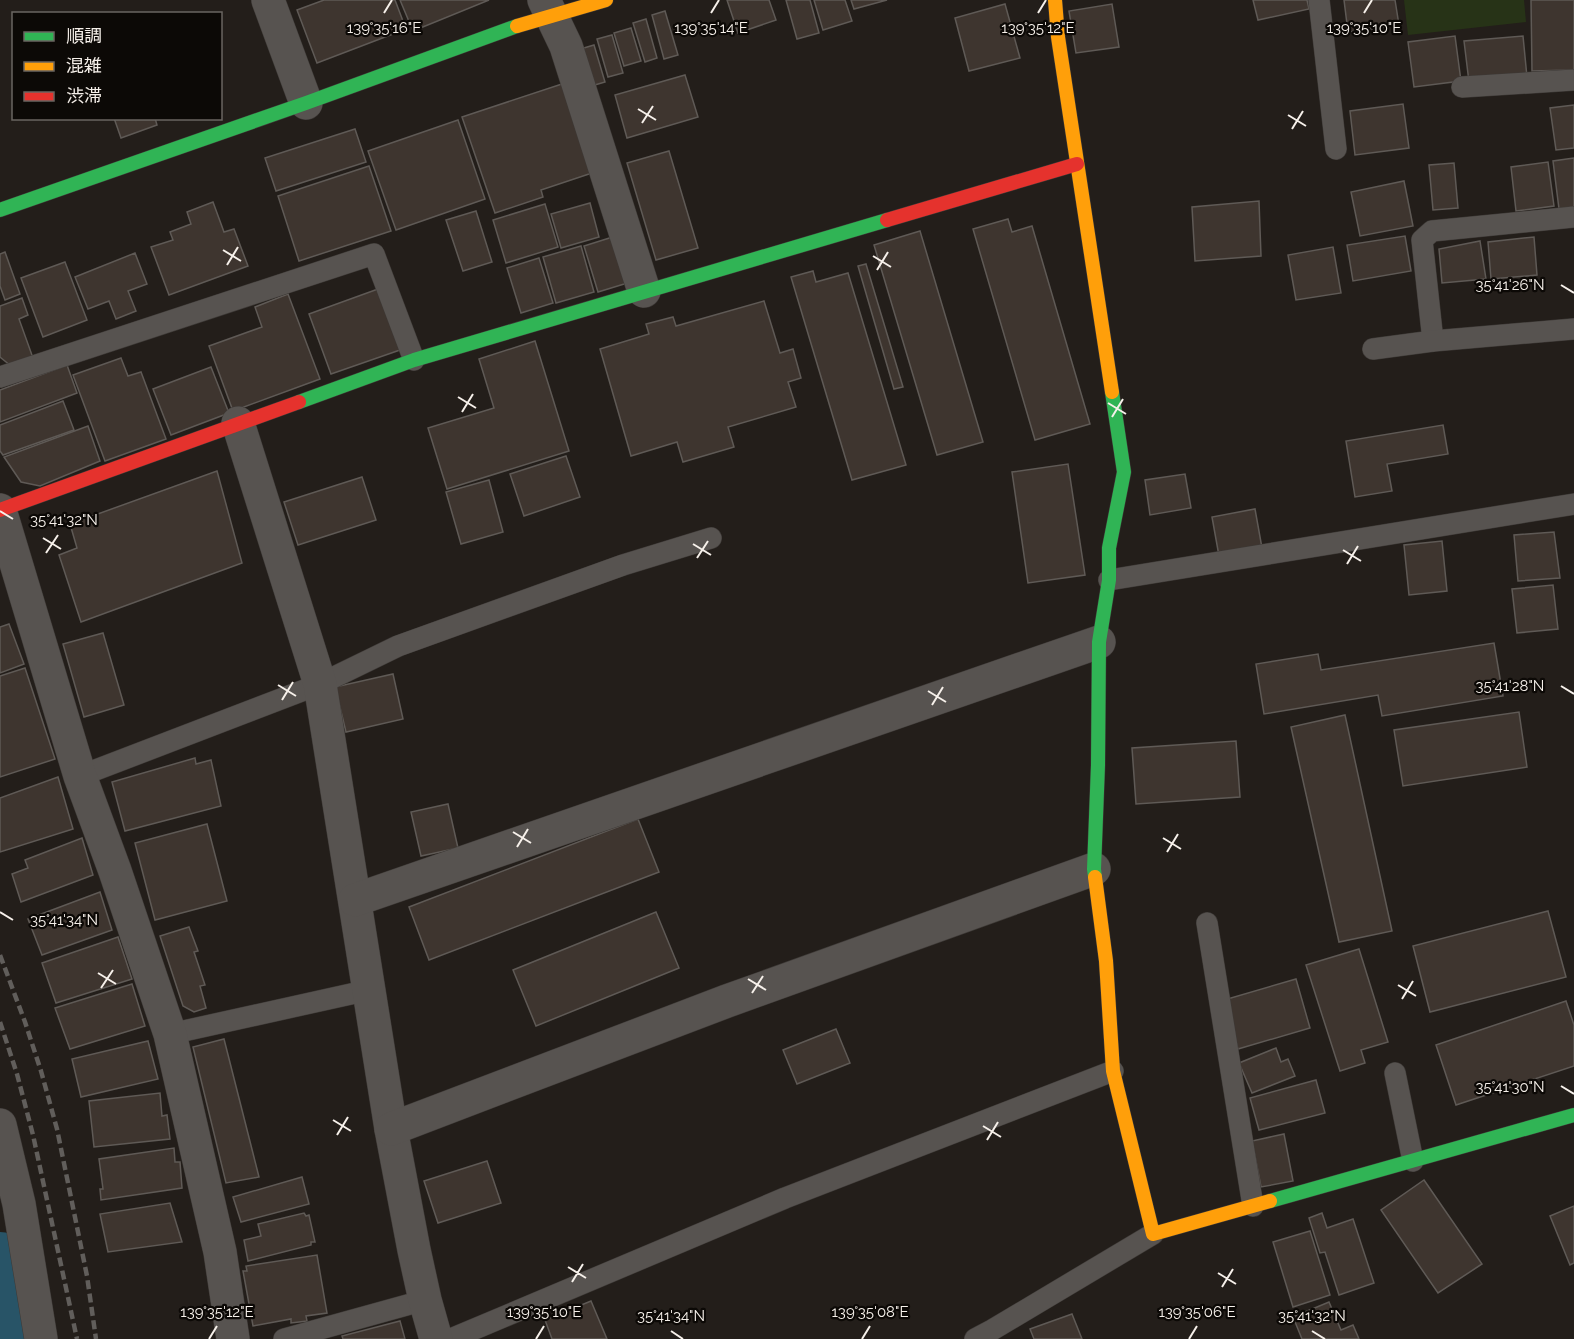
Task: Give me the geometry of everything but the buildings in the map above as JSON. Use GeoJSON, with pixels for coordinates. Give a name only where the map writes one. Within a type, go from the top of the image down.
{"type":"FeatureCollection","features":[{"type":"Feature","properties":{"kind":"street"},"geometry":{"type":"LineString","coordinates":[[268,0],[306,103]]}},
{"type":"Feature","properties":{"kind":"street"},"geometry":{"type":"LineString","coordinates":[[0,210],[461,46],[548,7],[606,0]]}},
{"type":"Feature","properties":{"kind":"street"},"geometry":{"type":"LineString","coordinates":[[1055,0],[1058,37],[1124,472],[1109,548],[1109,580],[1099,642],[1094,869],[1106,961],[1113,1071],[1153,1234],[1574,1115]]}},
{"type":"Feature","properties":{"kind":"street"},"geometry":{"type":"LineString","coordinates":[[548,7],[566,46],[644,291]]}},
{"type":"Feature","properties":{"kind":"street"},"geometry":{"type":"LineString","coordinates":[[233,1339],[220,1252],[171,1034],[80,776],[0,510],[414,360],[1077,164]]}},
{"type":"Feature","properties":{"kind":"street"},"geometry":{"type":"LineString","coordinates":[[238,423],[320,684],[391,1129],[425,1300],[436,1339]]}},
{"type":"Feature","properties":{"kind":"street"},"geometry":{"type":"LineString","coordinates":[[355,900],[1099,642]]}},
{"type":"Feature","properties":{"kind":"street"},"geometry":{"type":"LineString","coordinates":[[391,1129],[727,1001],[1094,869]]}},
{"type":"Feature","properties":{"kind":"street"},"geometry":{"type":"LineString","coordinates":[[0,1125],[19,1204],[41,1339]]}},
{"type":"Feature","properties":{"kind":"lane"},"geometry":{"type":"LineString","coordinates":[[1319,0],[1336,149]]}},
{"type":"Feature","properties":{"kind":"lane"},"geometry":{"type":"LineString","coordinates":[[1462,87],[1574,81]]}},
{"type":"Feature","properties":{"kind":"lane"},"geometry":{"type":"LineString","coordinates":[[1433,341],[1422,240],[1432,231],[1574,217]]}},
{"type":"Feature","properties":{"kind":"lane"},"geometry":{"type":"LineString","coordinates":[[0,376],[374,254],[414,360]]}},
{"type":"Feature","properties":{"kind":"lane"},"geometry":{"type":"LineString","coordinates":[[1373,349],[1433,341],[1574,329]]}},
{"type":"Feature","properties":{"kind":"lane"},"geometry":{"type":"LineString","coordinates":[[1109,580],[1574,504]]}},
{"type":"Feature","properties":{"kind":"lane"},"geometry":{"type":"LineString","coordinates":[[80,776],[320,684],[398,646],[623,565],[711,538]]}},
{"type":"Feature","properties":{"kind":"lane"},"geometry":{"type":"LineString","coordinates":[[1207,923],[1253,1206]]}},
{"type":"Feature","properties":{"kind":"lane"},"geometry":{"type":"LineString","coordinates":[[171,1034],[369,990]]}},
{"type":"Feature","properties":{"kind":"lane"},"geometry":{"type":"LineString","coordinates":[[451,1339],[785,1198],[1113,1071]]}},
{"type":"Feature","properties":{"kind":"lane"},"geometry":{"type":"LineString","coordinates":[[1395,1072],[1413,1161]]}},
{"type":"Feature","properties":{"kind":"lane"},"geometry":{"type":"LineString","coordinates":[[975,1339],[1153,1234]]}},
{"type":"Feature","properties":{"kind":"lane"},"geometry":{"type":"LineString","coordinates":[[284,1339],[425,1300]]}},
{"type":"Feature","properties":{"kind":"green space"},"geometry":{"type":"Polygon","coordinates":[[[1404,0],[1524,0],[1526,22],[1408,35],[1404,0]]]}},
{"type":"Feature","properties":{"kind":"waterway"},"geometry":{"type":"LineString","coordinates":[[0,1265],[6,1291],[11,1339]]}},
{"type":"Feature","properties":{"kind":"railway"},"geometry":{"type":"LineString","coordinates":[[0,955],[25,1022],[57,1129],[87,1276],[96,1339]]}},
{"type":"Feature","properties":{"kind":"railway"},"geometry":{"type":"LineString","coordinates":[[0,1022],[33,1135],[77,1339]]}},
{"type":"Feature","properties":{"kind":"traffic: fast"},"geometry":{"type":"LineString","coordinates":[[0,210],[517,26]]}},
{"type":"Feature","properties":{"kind":"traffic: fast"},"geometry":{"type":"LineString","coordinates":[[299,402],[414,360],[887,220]]}},
{"type":"Feature","properties":{"kind":"traffic: fast"},"geometry":{"type":"LineString","coordinates":[[1095,877],[1099,642],[1109,580],[1109,548],[1124,472],[1112,392]]}},
{"type":"Feature","properties":{"kind":"traffic: fast"},"geometry":{"type":"LineString","coordinates":[[1270,1201],[1574,1115]]}},
{"type":"Feature","properties":{"kind":"traffic: slow"},"geometry":{"type":"LineString","coordinates":[[517,26],[606,0]]}},
{"type":"Feature","properties":{"kind":"traffic: slow"},"geometry":{"type":"LineString","coordinates":[[1055,0],[1058,37],[1112,392]]}},
{"type":"Feature","properties":{"kind":"traffic: slow"},"geometry":{"type":"LineString","coordinates":[[1095,877],[1106,961],[1113,1071],[1153,1234],[1270,1201]]}},
{"type":"Feature","properties":{"kind":"traffic: jam"},"geometry":{"type":"LineString","coordinates":[[887,220],[1077,164]]}},
{"type":"Feature","properties":{"kind":"traffic: jam"},"geometry":{"type":"LineString","coordinates":[[0,510],[299,402]]}}]}
